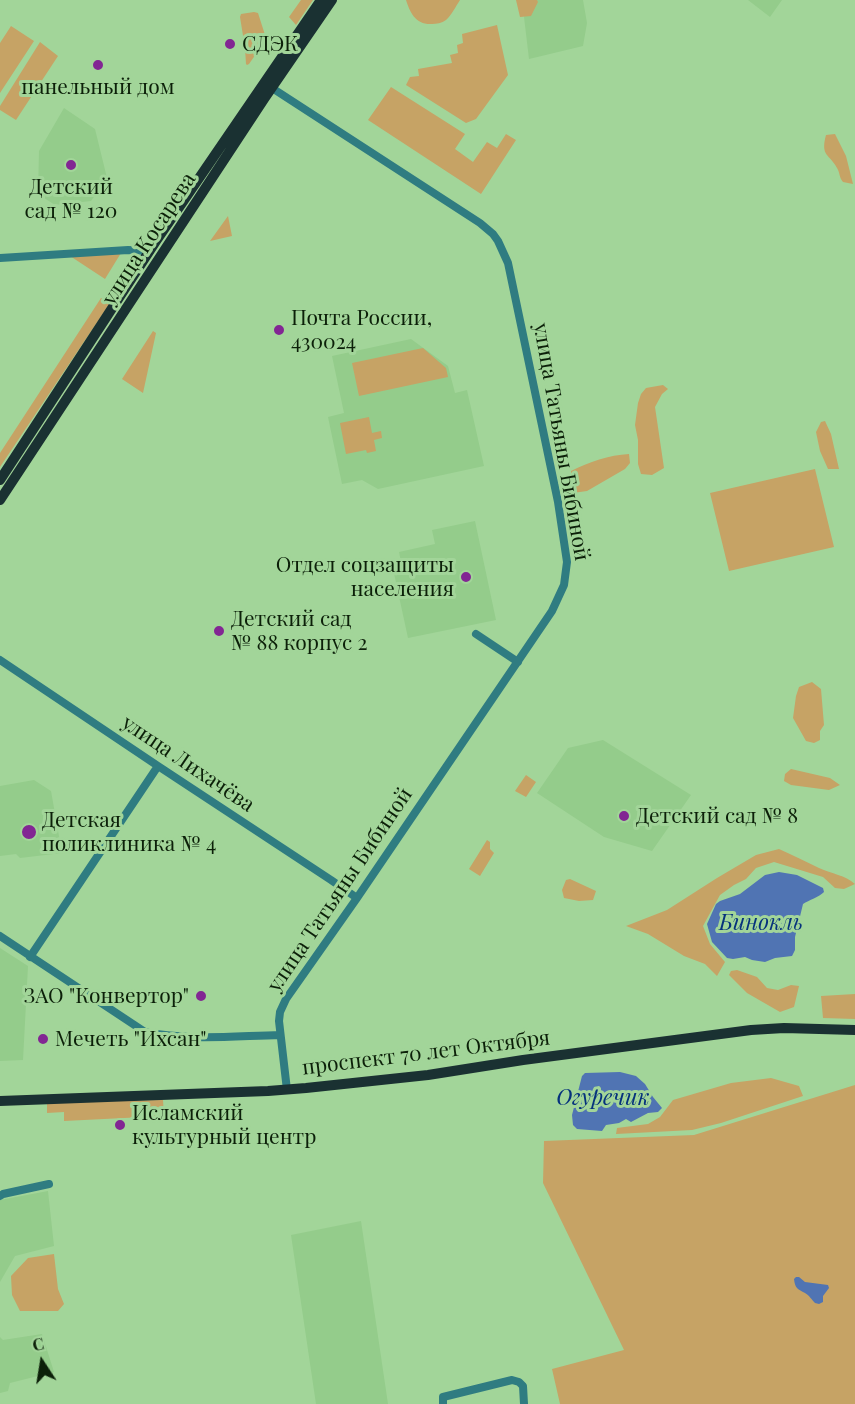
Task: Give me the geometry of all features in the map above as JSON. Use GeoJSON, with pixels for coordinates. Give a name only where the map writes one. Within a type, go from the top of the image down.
{"type":"FeatureCollection","features":[{"type":"Feature","properties":{"kind":"main road","name":"улица Косарева"},"geometry":{"type":"LineString","coordinates":[[0,500],[159,258],[321,0]]}},
{"type":"Feature","properties":{"kind":"main road","name":"улица Косарева"},"geometry":{"type":"LineString","coordinates":[[0,480],[150,251],[268,85],[332,0]]}},
{"type":"Feature","properties":{"kind":"main road"},"geometry":{"type":"LineString","coordinates":[[150,251],[159,258]]}},
{"type":"Feature","properties":{"kind":"main road","name":"проспект 70 лет Октября"},"geometry":{"type":"LineString","coordinates":[[0,1101],[287,1090],[428,1075],[752,1029],[855,1029]]}},
{"type":"Feature","properties":{"kind":"street","name":"улица Татьяны Бибиной"},"geometry":{"type":"LineString","coordinates":[[268,85],[480,223],[493,234],[508,263],[516,297],[558,502],[567,562],[564,585],[552,611],[286,999],[279,1021],[287,1090]]}},
{"type":"Feature","properties":{"kind":"street"},"geometry":{"type":"LineString","coordinates":[[0,258],[129,250],[150,251]]}},
{"type":"Feature","properties":{"kind":"street"},"geometry":{"type":"LineString","coordinates":[[476,634],[518,662]]}},
{"type":"Feature","properties":{"kind":"street","name":"улица Лихачёва"},"geometry":{"type":"LineString","coordinates":[[0,660],[357,898]]}},
{"type":"Feature","properties":{"kind":"street"},"geometry":{"type":"LineString","coordinates":[[30,957],[158,766]]}},
{"type":"Feature","properties":{"kind":"street"},"geometry":{"type":"LineString","coordinates":[[0,936],[145,1032],[202,1038],[280,1035]]}},
{"type":"Feature","properties":{"kind":"street"},"geometry":{"type":"LineString","coordinates":[[0,1196],[49,1184]]}},
{"type":"Feature","properties":{"kind":"street"},"geometry":{"type":"LineString","coordinates":[[443,1400],[512,1380],[523,1386],[524,1404]]}},
{"type":"Feature","properties":{"kind":"shaded area"},"geometry":{"type":"Polygon","coordinates":[[[301,0],[313,0],[296,25],[289,17],[301,0]]]}},
{"type":"Feature","properties":{"kind":"shaded area"},"geometry":{"type":"Polygon","coordinates":[[[406,0],[460,0],[446,20],[426,24],[414,17],[406,0]]]}},
{"type":"Feature","properties":{"kind":"shaded area"},"geometry":{"type":"Polygon","coordinates":[[[516,0],[537,0],[538,2],[531,16],[520,17],[516,0]]]}},
{"type":"Feature","properties":{"kind":"shaded area"},"geometry":{"type":"Polygon","coordinates":[[[533,0],[583,0],[587,23],[583,46],[529,59],[524,17],[533,0]]]}},
{"type":"Feature","properties":{"kind":"shaded area"},"geometry":{"type":"Polygon","coordinates":[[[748,0],[782,0],[770,17],[748,0]]]}},
{"type":"Feature","properties":{"kind":"shaded area"},"geometry":{"type":"Polygon","coordinates":[[[258,13],[266,38],[247,65],[240,17],[241,14],[258,13]]]}},
{"type":"Feature","properties":{"kind":"shaded area"},"geometry":{"type":"Polygon","coordinates":[[[497,25],[508,75],[476,119],[466,123],[406,85],[410,77],[419,76],[418,69],[452,63],[450,55],[458,53],[457,45],[463,43],[462,34],[497,25]]]}},
{"type":"Feature","properties":{"kind":"shaded area"},"geometry":{"type":"Polygon","coordinates":[[[11,26],[34,41],[0,93],[0,43],[11,26]]]}},
{"type":"Feature","properties":{"kind":"shaded area"},"geometry":{"type":"Polygon","coordinates":[[[40,42],[58,56],[16,120],[0,110],[0,106],[40,42]]]}},
{"type":"Feature","properties":{"kind":"shaded area"},"geometry":{"type":"Polygon","coordinates":[[[391,87],[465,134],[455,149],[473,162],[487,142],[497,148],[506,134],[516,140],[481,194],[368,120],[391,87]]]}},
{"type":"Feature","properties":{"kind":"shaded area","name":"Детский сад № 120"},"geometry":{"type":"Polygon","coordinates":[[[64,108],[95,129],[107,178],[91,201],[55,205],[38,194],[39,151],[64,108]]]}},
{"type":"Feature","properties":{"kind":"shaded area"},"geometry":{"type":"Polygon","coordinates":[[[835,134],[846,156],[853,184],[843,182],[837,168],[825,151],[826,135],[835,134]]]}},
{"type":"Feature","properties":{"kind":"shaded area"},"geometry":{"type":"Polygon","coordinates":[[[228,216],[232,236],[210,241],[228,216]]]}},
{"type":"Feature","properties":{"kind":"shaded area"},"geometry":{"type":"Polygon","coordinates":[[[121,253],[105,279],[70,256],[121,253]]]}},
{"type":"Feature","properties":{"kind":"shaded area"},"geometry":{"type":"Polygon","coordinates":[[[101,298],[110,303],[0,467],[0,453],[101,298]]]}},
{"type":"Feature","properties":{"kind":"shaded area"},"geometry":{"type":"Polygon","coordinates":[[[153,331],[156,333],[143,393],[122,379],[153,331]]]}},
{"type":"Feature","properties":{"kind":"shaded area"},"geometry":{"type":"Polygon","coordinates":[[[411,339],[448,366],[455,393],[467,390],[484,466],[378,489],[362,480],[342,484],[328,417],[344,413],[332,356],[411,339]]]}},
{"type":"Feature","properties":{"kind":"shaded area"},"geometry":{"type":"Polygon","coordinates":[[[423,348],[446,368],[448,377],[359,396],[352,363],[423,348]]]}},
{"type":"Feature","properties":{"kind":"shaded area"},"geometry":{"type":"Polygon","coordinates":[[[663,385],[668,389],[662,394],[655,407],[664,468],[652,475],[641,474],[635,425],[638,403],[646,388],[663,385]]]}},
{"type":"Feature","properties":{"kind":"shaded area"},"geometry":{"type":"Polygon","coordinates":[[[369,417],[372,433],[381,431],[382,438],[374,440],[376,451],[367,453],[366,450],[346,454],[340,423],[369,417]]]}},
{"type":"Feature","properties":{"kind":"shaded area"},"geometry":{"type":"Polygon","coordinates":[[[825,421],[831,434],[839,469],[828,469],[820,451],[816,432],[821,422],[825,421]]]}},
{"type":"Feature","properties":{"kind":"shaded area"},"geometry":{"type":"Polygon","coordinates":[[[629,454],[630,463],[625,469],[587,491],[573,493],[571,471],[599,460],[629,454]]]}},
{"type":"Feature","properties":{"kind":"shaded area"},"geometry":{"type":"Polygon","coordinates":[[[815,469],[834,547],[729,571],[710,493],[815,469]]]}},
{"type":"Feature","properties":{"kind":"shaded area"},"geometry":{"type":"Polygon","coordinates":[[[475,521],[496,620],[408,638],[392,564],[401,562],[399,552],[435,544],[432,530],[475,521]]]}},
{"type":"Feature","properties":{"kind":"shaded area"},"geometry":{"type":"Polygon","coordinates":[[[812,682],[821,689],[824,725],[820,731],[820,740],[814,743],[806,741],[793,718],[799,687],[812,682]]]}},
{"type":"Feature","properties":{"kind":"shaded area","name":"Детский сад № 8"},"geometry":{"type":"Polygon","coordinates":[[[603,740],[691,795],[652,851],[604,837],[537,793],[568,748],[603,740]]]}},
{"type":"Feature","properties":{"kind":"shaded area"},"geometry":{"type":"Polygon","coordinates":[[[791,769],[830,778],[840,785],[829,790],[791,785],[784,781],[785,774],[791,769]]]}},
{"type":"Feature","properties":{"kind":"shaded area"},"geometry":{"type":"Polygon","coordinates":[[[526,775],[536,782],[526,797],[515,791],[526,775]]]}},
{"type":"Feature","properties":{"kind":"shaded area","name":"Детская поликлиника № 4"},"geometry":{"type":"Polygon","coordinates":[[[34,780],[51,791],[62,853],[20,858],[16,854],[0,856],[0,786],[34,780]]]}},
{"type":"Feature","properties":{"kind":"shaded area"},"geometry":{"type":"Polygon","coordinates":[[[487,840],[494,853],[480,876],[469,869],[487,840]]]}},
{"type":"Feature","properties":{"kind":"shaded area"},"geometry":{"type":"Polygon","coordinates":[[[779,849],[855,884],[844,889],[835,888],[823,877],[774,862],[756,868],[746,879],[720,895],[703,926],[710,944],[725,962],[717,976],[705,964],[684,956],[648,934],[626,926],[667,910],[756,855],[779,849]]]}},
{"type":"Feature","properties":{"kind":"shaded area"},"geometry":{"type":"Polygon","coordinates":[[[570,879],[596,891],[593,900],[579,901],[564,898],[562,890],[566,880],[570,879]]]}},
{"type":"Feature","properties":{"kind":"shaded area"},"geometry":{"type":"Polygon","coordinates":[[[0,948],[28,966],[23,1060],[0,1061],[0,948]]]}},
{"type":"Feature","properties":{"kind":"shaded area"},"geometry":{"type":"Polygon","coordinates":[[[737,970],[757,977],[767,988],[778,990],[791,985],[799,986],[794,1007],[780,1012],[747,993],[729,975],[731,971],[737,970]]]}},
{"type":"Feature","properties":{"kind":"shaded area"},"geometry":{"type":"Polygon","coordinates":[[[855,994],[855,1019],[823,1018],[821,996],[855,994]]]}},
{"type":"Feature","properties":{"kind":"shaded area"},"geometry":{"type":"Polygon","coordinates":[[[771,1078],[799,1086],[803,1096],[721,1123],[692,1130],[616,1134],[617,1128],[648,1124],[660,1117],[673,1100],[731,1083],[771,1078]]]}},
{"type":"Feature","properties":{"kind":"shaded area"},"geometry":{"type":"Polygon","coordinates":[[[855,1085],[855,1404],[560,1404],[552,1369],[624,1350],[543,1183],[544,1141],[694,1135],[855,1085]]]}},
{"type":"Feature","properties":{"kind":"shaded area"},"geometry":{"type":"Polygon","coordinates":[[[163,1100],[164,1116],[64,1121],[64,1112],[47,1113],[47,1102],[163,1100]]]}},
{"type":"Feature","properties":{"kind":"shaded area"},"geometry":{"type":"Polygon","coordinates":[[[48,1191],[54,1246],[15,1256],[0,1282],[0,1200],[48,1191]]]}},
{"type":"Feature","properties":{"kind":"shaded area"},"geometry":{"type":"Polygon","coordinates":[[[361,1221],[388,1404],[316,1404],[291,1235],[361,1221]]]}},
{"type":"Feature","properties":{"kind":"shaded area"},"geometry":{"type":"Polygon","coordinates":[[[54,1254],[58,1289],[64,1304],[58,1311],[20,1311],[12,1295],[11,1276],[28,1258],[54,1254]]]}},
{"type":"Feature","properties":{"kind":"shaded area"},"geometry":{"type":"Polygon","coordinates":[[[42,1334],[54,1372],[10,1383],[8,1391],[0,1393],[0,1337],[3,1340],[42,1334]]]}},
{"type":"Feature","properties":{"kind":"water","name":"Бинокль"},"geometry":{"type":"Polygon","coordinates":[[[779,872],[797,875],[823,888],[824,892],[803,904],[792,956],[765,962],[745,957],[727,958],[712,942],[707,924],[716,904],[740,894],[765,875],[779,872]]]}},
{"type":"Feature","properties":{"kind":"water","name":"Огуречик"},"geometry":{"type":"Polygon","coordinates":[[[620,1072],[636,1076],[645,1084],[662,1108],[658,1112],[648,1113],[631,1122],[626,1119],[619,1123],[606,1125],[602,1131],[577,1129],[573,1125],[572,1115],[582,1076],[585,1073],[620,1072]]]}},
{"type":"Feature","properties":{"kind":"water"},"geometry":{"type":"Polygon","coordinates":[[[796,1277],[805,1282],[828,1285],[829,1288],[823,1296],[823,1302],[815,1303],[797,1288],[794,1279],[796,1277]]]}},
{"type":"Feature","properties":{"kind":"place","name":"СДЭК"},"geometry":{"type":"Point","coordinates":[230,44]}},
{"type":"Feature","properties":{"kind":"place","name":"панельный дом"},"geometry":{"type":"Point","coordinates":[98,65]}},
{"type":"Feature","properties":{"kind":"place","name":"Детский сад № 120"},"geometry":{"type":"Point","coordinates":[71,165]}},
{"type":"Feature","properties":{"kind":"place","name":"Почта России, 430024"},"geometry":{"type":"Point","coordinates":[279,330]}},
{"type":"Feature","properties":{"kind":"place","name":"Отдел соцзащиты населения"},"geometry":{"type":"Point","coordinates":[466,577]}},
{"type":"Feature","properties":{"kind":"place","name":"Детский сад № 88 корпус 2"},"geometry":{"type":"Point","coordinates":[219,631]}},
{"type":"Feature","properties":{"kind":"place","name":"Детский сад № 8"},"geometry":{"type":"Point","coordinates":[624,816]}},
{"type":"Feature","properties":{"kind":"place","name":"Детская поликлиника № 4"},"geometry":{"type":"Point","coordinates":[29,832]}},
{"type":"Feature","properties":{"kind":"place","name":"ЗАО \"Конвертор\""},"geometry":{"type":"Point","coordinates":[201,996]}},
{"type":"Feature","properties":{"kind":"place","name":"Мечеть \"Ихсан\""},"geometry":{"type":"Point","coordinates":[43,1039]}},
{"type":"Feature","properties":{"kind":"place","name":"Исламский культурный центр"},"geometry":{"type":"Point","coordinates":[120,1125]}}]}
